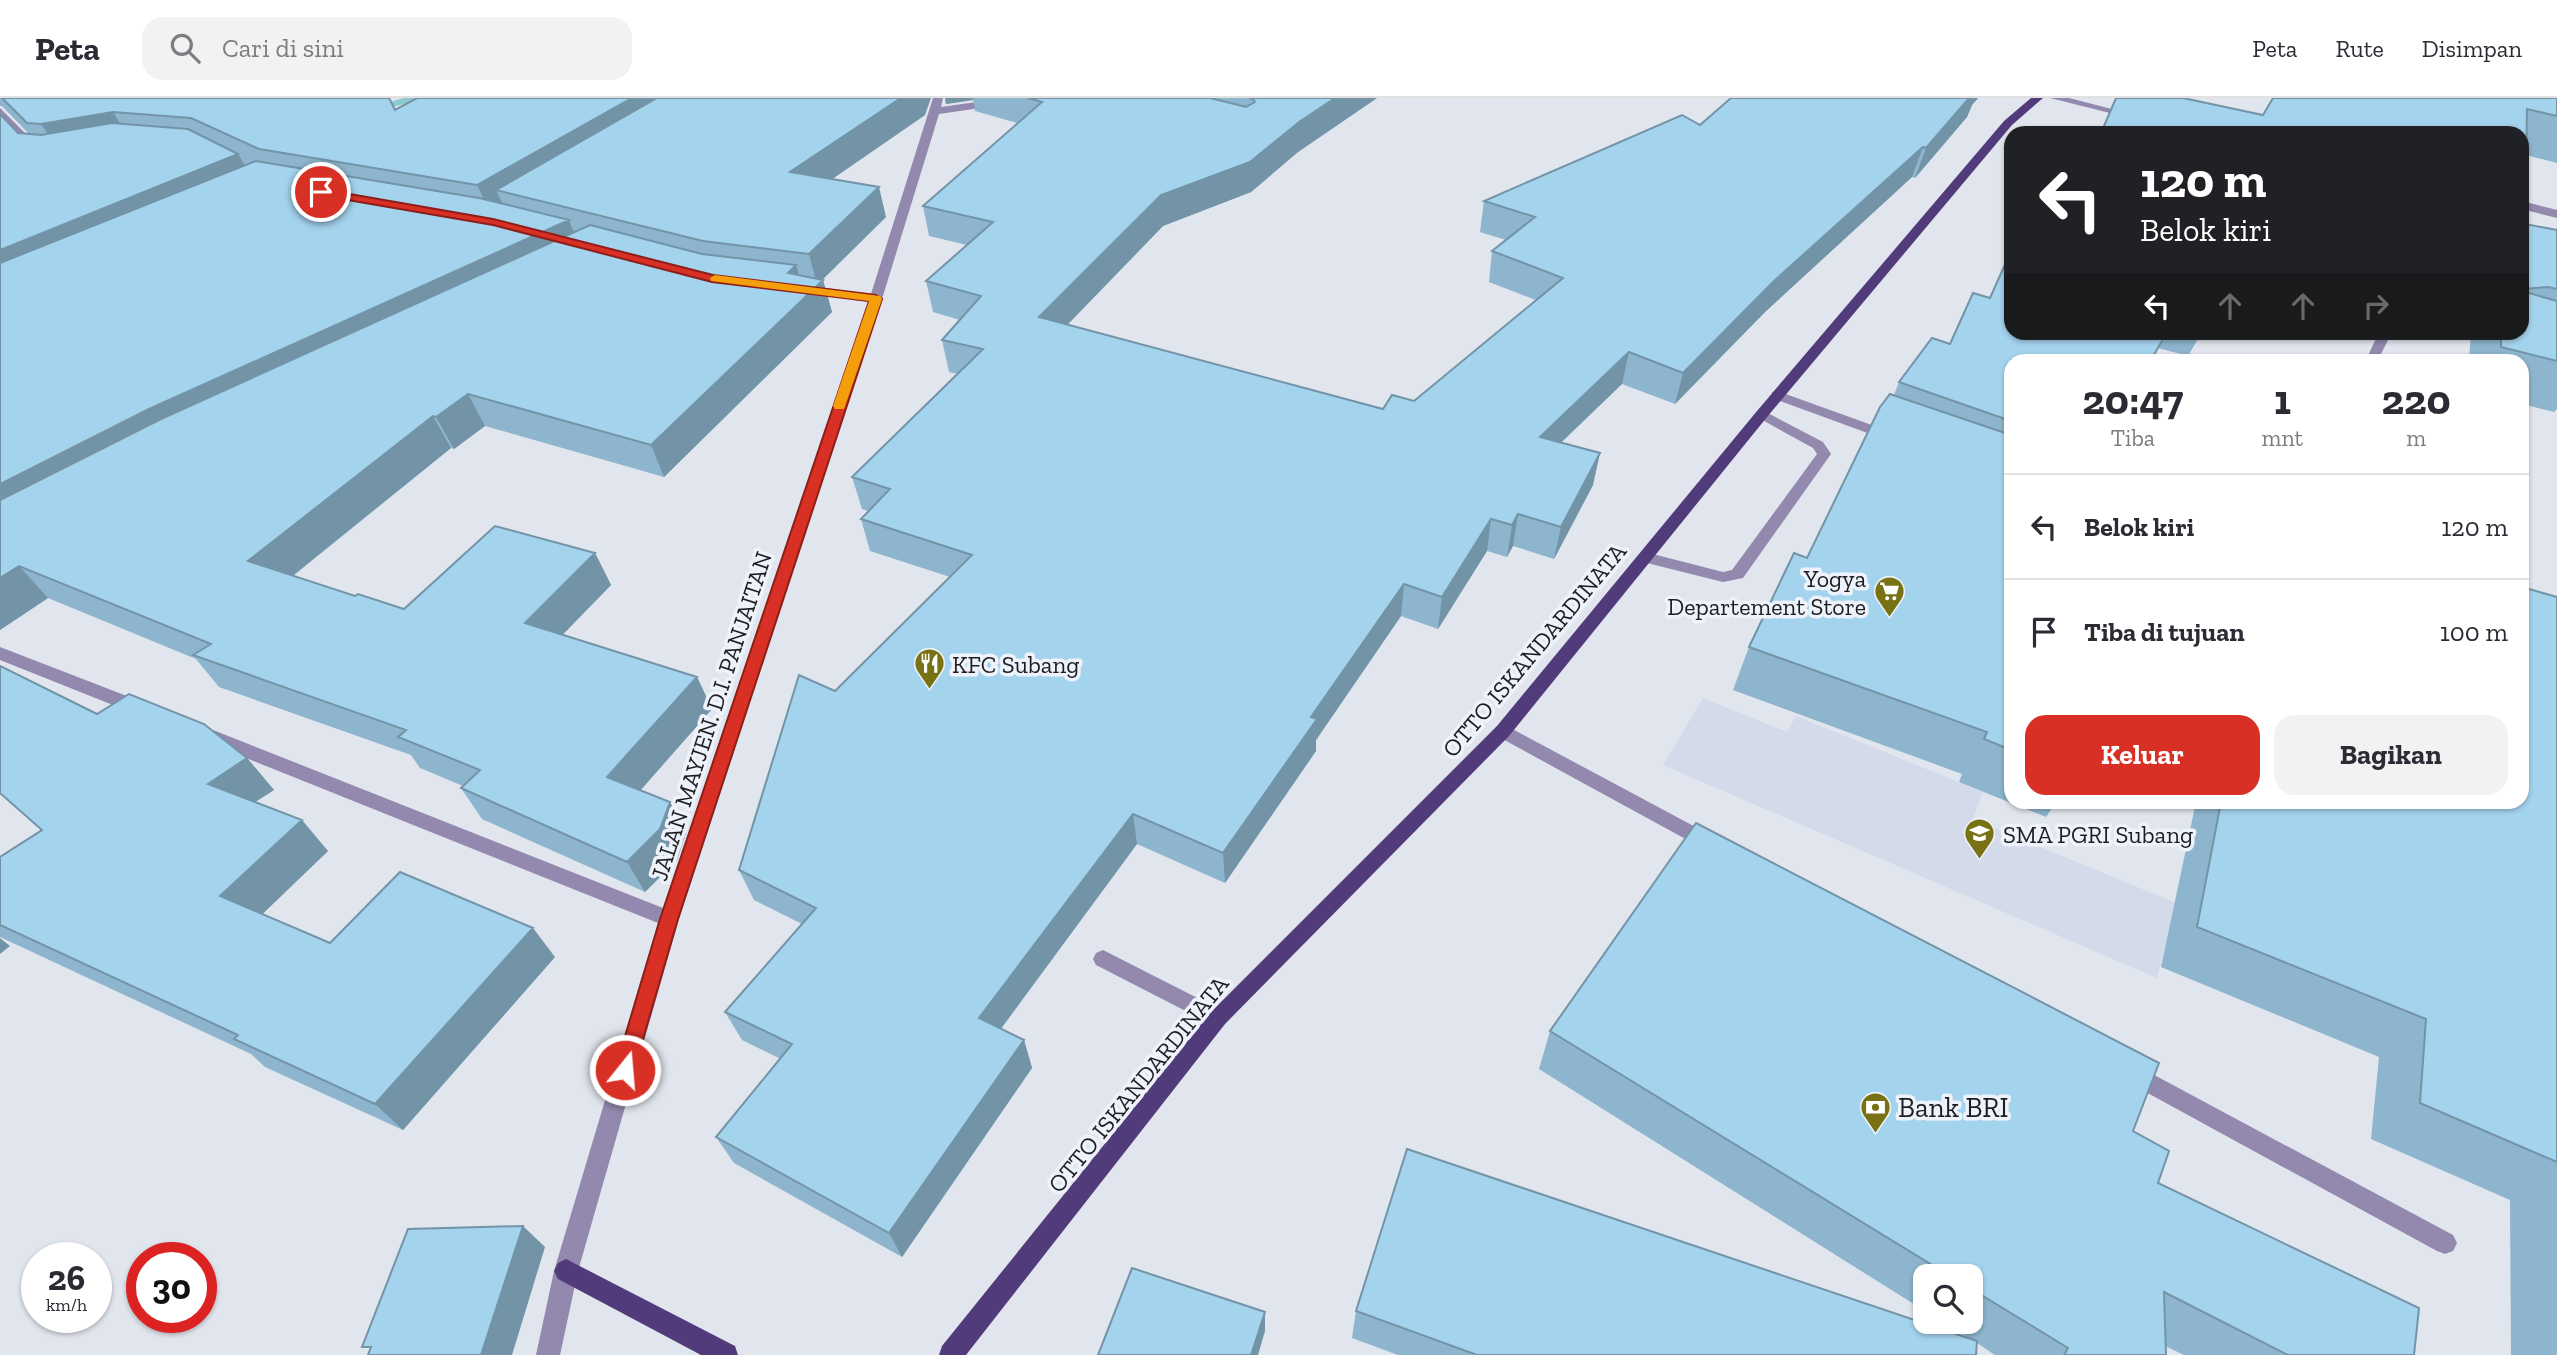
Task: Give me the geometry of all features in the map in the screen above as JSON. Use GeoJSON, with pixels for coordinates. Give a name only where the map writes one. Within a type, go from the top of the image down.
{"type":"FeatureCollection","features":[{"type":"Feature","properties":{"kind":"main road","name":"OTTO ISKANDARDINATA"},"geometry":{"type":"LineString","coordinates":[[2005,126],[2038,98]]}},
{"type":"Feature","properties":{"kind":"main road","name":"OTTO ISKANDARDINATA"},"geometry":{"type":"LineString","coordinates":[[951,1355],[1218,1018],[1503,731],[1777,395],[2004,127]]}},
{"type":"Feature","properties":{"kind":"main road"},"geometry":{"type":"LineString","coordinates":[[566,1271],[726,1355]]}},
{"type":"Feature","properties":{"kind":"street"},"geometry":{"type":"LineString","coordinates":[[936,104],[1029,98]]}},
{"type":"Feature","properties":{"kind":"street"},"geometry":{"type":"LineString","coordinates":[[2056,98],[2145,118]]}},
{"type":"Feature","properties":{"kind":"street","name":"JALAN MAYJEN. D.I. PANJAITAN"},"geometry":{"type":"LineString","coordinates":[[548,1355],[566,1271],[669,919],[876,299],[936,104]]}},
{"type":"Feature","properties":{"kind":"street"},"geometry":{"type":"LineString","coordinates":[[0,111],[43,158]]}},
{"type":"Feature","properties":{"kind":"street"},"geometry":{"type":"LineString","coordinates":[[2529,207],[2557,214]]}},
{"type":"Feature","properties":{"kind":"street"},"geometry":{"type":"LineString","coordinates":[[794,288],[876,299]]}},
{"type":"Feature","properties":{"kind":"street"},"geometry":{"type":"LineString","coordinates":[[1777,395],[1907,442]]}},
{"type":"Feature","properties":{"kind":"street"},"geometry":{"type":"LineString","coordinates":[[1645,557],[1723,577],[1737,574],[1824,454],[1818,445],[1762,414]]}},
{"type":"Feature","properties":{"kind":"street"},"geometry":{"type":"LineString","coordinates":[[0,653],[154,714]]}},
{"type":"Feature","properties":{"kind":"street"},"geometry":{"type":"LineString","coordinates":[[193,729],[669,919]]}},
{"type":"Feature","properties":{"kind":"street"},"geometry":{"type":"LineString","coordinates":[[1503,731],[1723,851]]}},
{"type":"Feature","properties":{"kind":"street"},"geometry":{"type":"LineString","coordinates":[[1103,959],[1218,1018]]}},
{"type":"Feature","properties":{"kind":"street"},"geometry":{"type":"LineString","coordinates":[[2115,1063],[2445,1243]]}},
{"type":"Feature","properties":{"kind":"shaded area","name":"SMA PGRI Subang"},"geometry":{"type":"Polygon","coordinates":[[[1703,698],[1787,732],[1796,716],[1983,792],[1973,819],[2176,903],[2157,978],[1663,765],[1703,698]]]}},
{"type":"Feature","properties":{"kind":"building"},"geometry":{"type":"Polygon","coordinates":[[[2,98],[389,98],[395,110],[417,98],[632,98],[477,185],[259,149],[191,118],[113,112],[41,124],[27,123],[2,98]]]}},
{"type":"Feature","properties":{"kind":"building"},"geometry":{"type":"Polygon","coordinates":[[[657,98],[901,98],[790,172],[879,187],[809,254],[703,241],[496,190],[657,98]]]}},
{"type":"Feature","properties":{"kind":"building"},"geometry":{"type":"Polygon","coordinates":[[[1028,98],[1210,98],[1246,107],[1255,102],[1249,98],[1335,98],[1299,122],[1250,162],[1161,195],[1039,317],[1383,409],[1392,395],[1414,401],[1563,278],[1492,251],[1535,217],[1484,201],[1682,115],[1700,125],[1731,98],[1969,98],[1926,148],[1923,147],[1774,281],[1683,373],[1629,352],[1540,437],[1600,453],[1561,527],[1518,514],[1512,525],[1491,519],[1442,597],[1404,584],[1311,717],[1317,719],[1223,853],[1133,814],[979,1018],[1024,1040],[889,1233],[716,1137],[792,1044],[725,1012],[816,908],[739,870],[799,675],[835,691],[972,555],[861,519],[890,489],[852,477],[983,349],[942,340],[981,296],[926,281],[993,222],[923,206],[1042,102],[1028,98]]]}},
{"type":"Feature","properties":{"kind":"building"},"geometry":{"type":"Polygon","coordinates":[[[2116,98],[2183,98],[2263,115],[2273,98],[2557,98],[2557,116],[2527,109],[2527,126],[2104,126],[2116,98]]]}},
{"type":"Feature","properties":{"kind":"building"},"geometry":{"type":"Polygon","coordinates":[[[0,114],[18,133],[41,135],[112,123],[188,129],[238,154],[0,250],[0,114]]]}},
{"type":"Feature","properties":{"kind":"building"},"geometry":{"type":"Polygon","coordinates":[[[256,161],[479,198],[569,220],[149,409],[0,484],[0,263],[256,161]]]}},
{"type":"Feature","properties":{"kind":"building"},"geometry":{"type":"Polygon","coordinates":[[[590,225],[702,254],[796,265],[788,273],[823,280],[651,445],[468,394],[436,417],[433,416],[248,561],[404,609],[495,526],[595,553],[525,623],[697,677],[607,777],[670,802],[660,829],[627,862],[461,788],[480,770],[398,737],[406,730],[193,655],[211,644],[19,566],[0,578],[0,500],[161,419],[590,225]]]}},
{"type":"Feature","properties":{"kind":"building"},"geometry":{"type":"Polygon","coordinates":[[[2529,225],[2557,230],[2557,289],[2529,288],[2529,225]]]}},
{"type":"Feature","properties":{"kind":"building"},"geometry":{"type":"Polygon","coordinates":[[[2004,267],[2004,340],[2162,340],[2154,354],[2004,354],[2004,419],[1899,382],[1932,338],[1950,344],[1973,293],[1990,298],[2004,267]]]}},
{"type":"Feature","properties":{"kind":"building"},"geometry":{"type":"Polygon","coordinates":[[[2529,293],[2557,301],[2557,361],[2501,347],[2501,340],[2529,340],[2529,293]]]}},
{"type":"Feature","properties":{"kind":"building","name":"Yogya Departement Store"},"geometry":{"type":"Polygon","coordinates":[[[1890,394],[2004,433],[2004,747],[1984,739],[1987,732],[1749,647],[1794,553],[1807,558],[1880,407],[1890,394]]]}},
{"type":"Feature","properties":{"kind":"building"},"geometry":{"type":"Polygon","coordinates":[[[2529,589],[2557,597],[2557,1162],[2420,1103],[2426,1019],[2197,927],[2220,809],[2529,809],[2529,589]]]}},
{"type":"Feature","properties":{"kind":"building"},"geometry":{"type":"Polygon","coordinates":[[[0,666],[97,714],[129,694],[204,724],[247,758],[208,784],[302,820],[220,896],[330,943],[400,872],[533,928],[375,1104],[234,1039],[238,1035],[0,925],[0,857],[42,830],[0,793],[0,666]]]}},
{"type":"Feature","properties":{"kind":"building","name":"Bank BRI"},"geometry":{"type":"Polygon","coordinates":[[[1696,823],[2159,1063],[2133,1131],[2169,1151],[2158,1183],[2419,1308],[2414,1355],[2288,1355],[2164,1292],[2166,1355],[2064,1355],[2068,1348],[1983,1296],[1983,1264],[1930,1264],[1550,1031],[1696,823]]]}},
{"type":"Feature","properties":{"kind":"building"},"geometry":{"type":"Polygon","coordinates":[[[1407,1149],[1913,1319],[1913,1334],[1956,1334],[1977,1341],[1976,1355],[1477,1355],[1356,1311],[1407,1149]]]}},
{"type":"Feature","properties":{"kind":"building"},"geometry":{"type":"Polygon","coordinates":[[[523,1226],[481,1355],[368,1355],[371,1347],[362,1347],[408,1229],[523,1226]]]}},
{"type":"Feature","properties":{"kind":"building"},"geometry":{"type":"Polygon","coordinates":[[[1132,1268],[1265,1312],[1251,1355],[1098,1355],[1132,1268]]]}},
{"type":"Feature","properties":{"kind":"waterway"},"geometry":{"type":"LineString","coordinates":[[367,110],[420,98]]}},
{"type":"Feature","properties":{"kind":"slow traffic"},"geometry":{"type":"LineString","coordinates":[[715,278],[876,299],[840,406]]}},
{"type":"Feature","properties":{"kind":"place","name":"Yogya Departement Store"},"geometry":{"type":"Point","coordinates":[1889,619]}},
{"type":"Feature","properties":{"kind":"place","name":"KFC Subang"},"geometry":{"type":"Point","coordinates":[929,691]}},
{"type":"Feature","properties":{"kind":"place","name":"SMA PGRI Subang"},"geometry":{"type":"Point","coordinates":[1980,861]}},
{"type":"Feature","properties":{"kind":"place","name":"Bank BRI"},"geometry":{"type":"Point","coordinates":[1875,1134]}},
{"type":"Feature","properties":{"kind":"route"},"geometry":{"type":"LineString","coordinates":[[321,192],[493,222],[712,278],[876,299],[669,919],[625,1070]]}}]}
